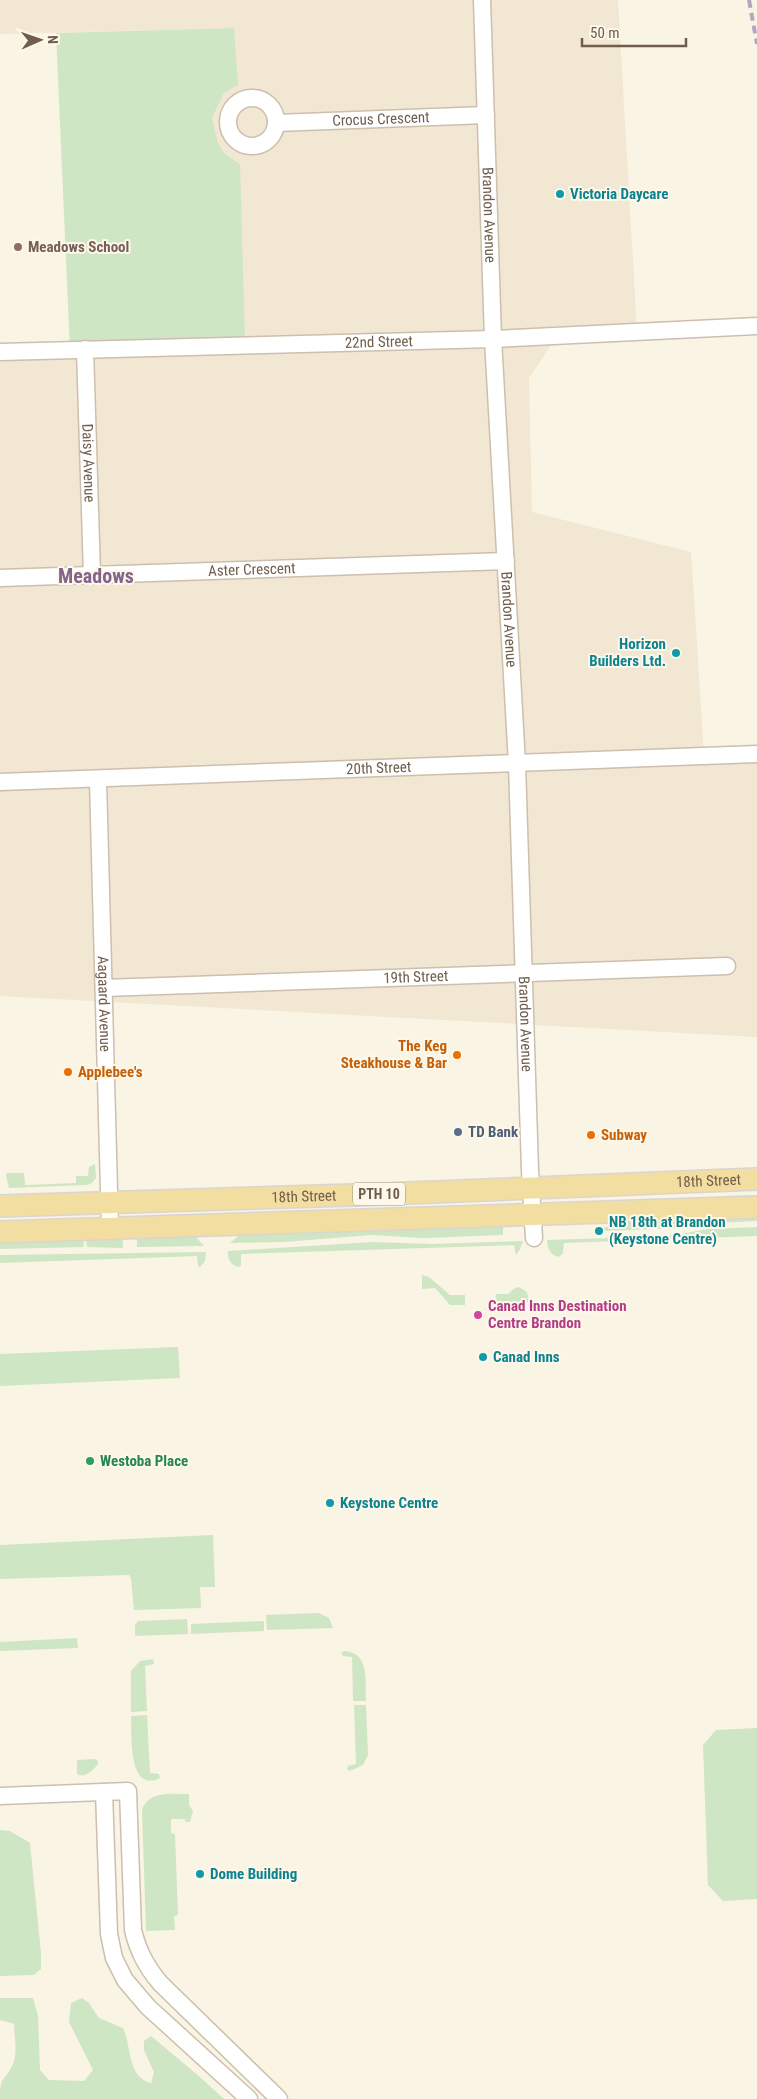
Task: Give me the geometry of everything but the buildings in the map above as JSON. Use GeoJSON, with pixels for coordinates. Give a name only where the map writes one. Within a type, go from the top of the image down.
{"type":"FeatureCollection","features":[{"type":"Feature","properties":{"kind":"main road","name":"18th Street"},"geometry":{"type":"LineString","coordinates":[[0,1206],[757,1179]]}},
{"type":"Feature","properties":{"kind":"main road","name":"18th Street"},"geometry":{"type":"LineString","coordinates":[[0,1232],[757,1207]]}},
{"type":"Feature","properties":{"kind":"street","name":"Brandon Avenue"},"geometry":{"type":"LineString","coordinates":[[482,0],[493,339],[517,764],[534,1238]]}},
{"type":"Feature","properties":{"kind":"street","name":"Crocus Crescent"},"geometry":{"type":"LineString","coordinates":[[276,122],[486,116]]}},
{"type":"Feature","properties":{"kind":"street","name":"22nd Street"},"geometry":{"type":"LineString","coordinates":[[0,352],[493,339],[757,326]]}},
{"type":"Feature","properties":{"kind":"street","name":"Daisy Avenue"},"geometry":{"type":"LineString","coordinates":[[85,349],[92,575]]}},
{"type":"Feature","properties":{"kind":"street","name":"Aster Crescent"},"geometry":{"type":"LineString","coordinates":[[0,578],[506,561]]}},
{"type":"Feature","properties":{"kind":"street","name":"20th Street"},"geometry":{"type":"LineString","coordinates":[[0,782],[98,780],[415,765],[517,764],[757,754]]}},
{"type":"Feature","properties":{"kind":"street","name":"Aagaard Avenue"},"geometry":{"type":"LineString","coordinates":[[98,780],[110,1228]]}},
{"type":"Feature","properties":{"kind":"street","name":"19th Street"},"geometry":{"type":"LineString","coordinates":[[104,988],[727,966]]}},
{"type":"Feature","properties":{"kind":"street"},"geometry":{"type":"LineString","coordinates":[[0,1796],[128,1791],[133,1930],[138,1948],[147,1968],[279,2099]]}},
{"type":"Feature","properties":{"kind":"street"},"geometry":{"type":"LineString","coordinates":[[104,1792],[109,1934],[114,1958],[125,1980],[148,2007],[249,2099]]}},
{"type":"Feature","properties":{"kind":"shaded area"},"geometry":{"type":"Polygon","coordinates":[[[0,0],[618,0],[637,331],[558,335],[529,378],[532,512],[691,552],[704,755],[757,753],[757,1037],[0,996],[0,352],[70,350],[240,164],[225,154],[218,143],[212,118],[224,93],[234,28],[0,34],[0,0]]]}},
{"type":"Feature","properties":{"kind":"green space"},"geometry":{"type":"Polygon","coordinates":[[[234,28],[238,85],[224,93],[212,118],[218,143],[225,154],[240,164],[245,344],[70,350],[56,33],[234,28]]]}},
{"type":"Feature","properties":{"kind":"green space"},"geometry":{"type":"Polygon","coordinates":[[[95,1164],[96,1178],[92,1183],[86,1185],[9,1188],[6,1175],[7,1173],[24,1173],[25,1185],[76,1183],[76,1176],[88,1176],[89,1167],[95,1164]]]}},
{"type":"Feature","properties":{"kind":"green space"},"geometry":{"type":"Polygon","coordinates":[[[757,1215],[757,1221],[715,1223],[679,1228],[603,1231],[603,1228],[632,1221],[757,1215]]]}},
{"type":"Feature","properties":{"kind":"green space"},"geometry":{"type":"Polygon","coordinates":[[[503,1224],[503,1235],[423,1238],[371,1235],[284,1242],[230,1243],[242,1233],[503,1224]]]}},
{"type":"Feature","properties":{"kind":"green space"},"geometry":{"type":"Polygon","coordinates":[[[757,1227],[757,1236],[564,1243],[563,1253],[559,1257],[553,1255],[550,1251],[547,1240],[641,1237],[681,1234],[708,1229],[757,1227]]]}},
{"type":"Feature","properties":{"kind":"green space"},"geometry":{"type":"Polygon","coordinates":[[[189,1235],[196,1237],[204,1246],[137,1247],[137,1236],[189,1235]]]}},
{"type":"Feature","properties":{"kind":"green space"},"geometry":{"type":"Polygon","coordinates":[[[123,1237],[123,1248],[87,1247],[86,1238],[123,1237]]]}},
{"type":"Feature","properties":{"kind":"green space"},"geometry":{"type":"Polygon","coordinates":[[[83,1238],[84,1247],[0,1249],[0,1241],[83,1238]]]}},
{"type":"Feature","properties":{"kind":"green space"},"geometry":{"type":"Polygon","coordinates":[[[523,1241],[516,1255],[514,1245],[241,1254],[241,1266],[238,1267],[233,1265],[228,1257],[228,1251],[373,1242],[431,1244],[523,1241]]]}},
{"type":"Feature","properties":{"kind":"green space"},"geometry":{"type":"Polygon","coordinates":[[[206,1252],[205,1261],[200,1267],[198,1266],[197,1256],[0,1263],[0,1255],[206,1252]]]}},
{"type":"Feature","properties":{"kind":"green space"},"geometry":{"type":"Polygon","coordinates":[[[422,1275],[429,1277],[450,1295],[465,1295],[465,1305],[450,1305],[435,1288],[422,1289],[422,1275]]]}},
{"type":"Feature","properties":{"kind":"green space"},"geometry":{"type":"Polygon","coordinates":[[[519,1287],[527,1292],[529,1302],[496,1303],[496,1294],[508,1294],[519,1287]]]}},
{"type":"Feature","properties":{"kind":"green space"},"geometry":{"type":"Polygon","coordinates":[[[178,1347],[180,1378],[0,1386],[0,1354],[178,1347]]]}},
{"type":"Feature","properties":{"kind":"green space"},"geometry":{"type":"Polygon","coordinates":[[[213,1535],[215,1587],[200,1587],[201,1608],[134,1610],[129,1575],[0,1579],[0,1545],[213,1535]]]}},
{"type":"Feature","properties":{"kind":"green space"},"geometry":{"type":"Polygon","coordinates":[[[319,1613],[329,1618],[333,1628],[267,1630],[266,1615],[319,1613]]]}},
{"type":"Feature","properties":{"kind":"green space"},"geometry":{"type":"Polygon","coordinates":[[[187,1619],[188,1634],[135,1636],[135,1625],[138,1621],[187,1619]]]}},
{"type":"Feature","properties":{"kind":"green space"},"geometry":{"type":"Polygon","coordinates":[[[264,1621],[264,1631],[191,1634],[191,1624],[264,1621]]]}},
{"type":"Feature","properties":{"kind":"green space"},"geometry":{"type":"Polygon","coordinates":[[[77,1638],[78,1648],[0,1651],[0,1642],[77,1638]]]}},
{"type":"Feature","properties":{"kind":"green space"},"geometry":{"type":"Polygon","coordinates":[[[344,1651],[352,1653],[362,1662],[366,1701],[353,1701],[352,1657],[343,1656],[341,1653],[344,1651]]]}},
{"type":"Feature","properties":{"kind":"green space"},"geometry":{"type":"Polygon","coordinates":[[[153,1659],[154,1664],[145,1666],[147,1711],[131,1712],[131,1671],[140,1661],[153,1659]]]}},
{"type":"Feature","properties":{"kind":"green space"},"geometry":{"type":"Polygon","coordinates":[[[354,1705],[366,1705],[368,1755],[363,1765],[350,1771],[347,1769],[348,1766],[356,1764],[354,1705]]]}},
{"type":"Feature","properties":{"kind":"green space"},"geometry":{"type":"Polygon","coordinates":[[[147,1715],[150,1773],[159,1774],[160,1778],[149,1781],[142,1777],[137,1770],[133,1759],[131,1735],[131,1716],[147,1715]]]}},
{"type":"Feature","properties":{"kind":"green space"},"geometry":{"type":"Polygon","coordinates":[[[757,1728],[757,1899],[723,1901],[708,1885],[703,1745],[716,1730],[757,1728]]]}},
{"type":"Feature","properties":{"kind":"green space"},"geometry":{"type":"Polygon","coordinates":[[[95,1759],[98,1761],[98,1764],[91,1771],[83,1775],[77,1774],[77,1760],[95,1759]]]}},
{"type":"Feature","properties":{"kind":"green space"},"geometry":{"type":"Polygon","coordinates":[[[189,1794],[189,1805],[193,1811],[190,1822],[185,1822],[185,1819],[171,1819],[171,1833],[175,1834],[178,1915],[174,1916],[175,1930],[146,1931],[142,1810],[145,1804],[155,1796],[189,1794]]]}},
{"type":"Feature","properties":{"kind":"green space"},"geometry":{"type":"Polygon","coordinates":[[[0,1830],[10,1831],[30,1843],[41,1953],[41,1969],[34,1975],[0,1976],[0,1830]]]}},
{"type":"Feature","properties":{"kind":"green space"},"geometry":{"type":"Polygon","coordinates":[[[0,1998],[33,1998],[38,2016],[40,2070],[49,2080],[84,2081],[93,2070],[69,2022],[71,2003],[82,1998],[89,2003],[99,2018],[123,2028],[134,2068],[143,2080],[151,2083],[154,2072],[144,2050],[144,2041],[151,2036],[224,2099],[0,2099],[2,2082],[13,2064],[16,2049],[14,2024],[0,2020],[0,1998]]]}},
{"type":"Feature","properties":{"kind":"railway"},"geometry":{"type":"LineString","coordinates":[[749,0],[757,44]]}},
{"type":"Feature","properties":{"kind":"place","name":"Victoria Daycare"},"geometry":{"type":"Point","coordinates":[560,194]}},
{"type":"Feature","properties":{"kind":"place","name":"Meadows School"},"geometry":{"type":"Point","coordinates":[18,247]}},
{"type":"Feature","properties":{"kind":"place","name":"Horizon Builders Ltd."},"geometry":{"type":"Point","coordinates":[676,653]}},
{"type":"Feature","properties":{"kind":"place","name":"The Keg Steakhouse & Bar"},"geometry":{"type":"Point","coordinates":[457,1055]}},
{"type":"Feature","properties":{"kind":"place","name":"Applebee's"},"geometry":{"type":"Point","coordinates":[68,1072]}},
{"type":"Feature","properties":{"kind":"place","name":"TD Bank"},"geometry":{"type":"Point","coordinates":[458,1132]}},
{"type":"Feature","properties":{"kind":"place","name":"Subway"},"geometry":{"type":"Point","coordinates":[591,1135]}},
{"type":"Feature","properties":{"kind":"place","name":"NB 18th at Brandon (Keystone Centre)"},"geometry":{"type":"Point","coordinates":[599,1231]}},
{"type":"Feature","properties":{"kind":"place","name":"Canad Inns Destination Centre Brandon"},"geometry":{"type":"Point","coordinates":[478,1315]}},
{"type":"Feature","properties":{"kind":"place","name":"Canad Inns"},"geometry":{"type":"Point","coordinates":[483,1357]}},
{"type":"Feature","properties":{"kind":"place","name":"Westoba Place"},"geometry":{"type":"Point","coordinates":[90,1461]}},
{"type":"Feature","properties":{"kind":"place","name":"Keystone Centre"},"geometry":{"type":"Point","coordinates":[330,1503]}},
{"type":"Feature","properties":{"kind":"place","name":"Dome Building"},"geometry":{"type":"Point","coordinates":[200,1874]}},
{"type":"Feature","properties":{"kind":"district","name":"Meadows"},"geometry":{"type":"Point","coordinates":[96,576]}}]}
